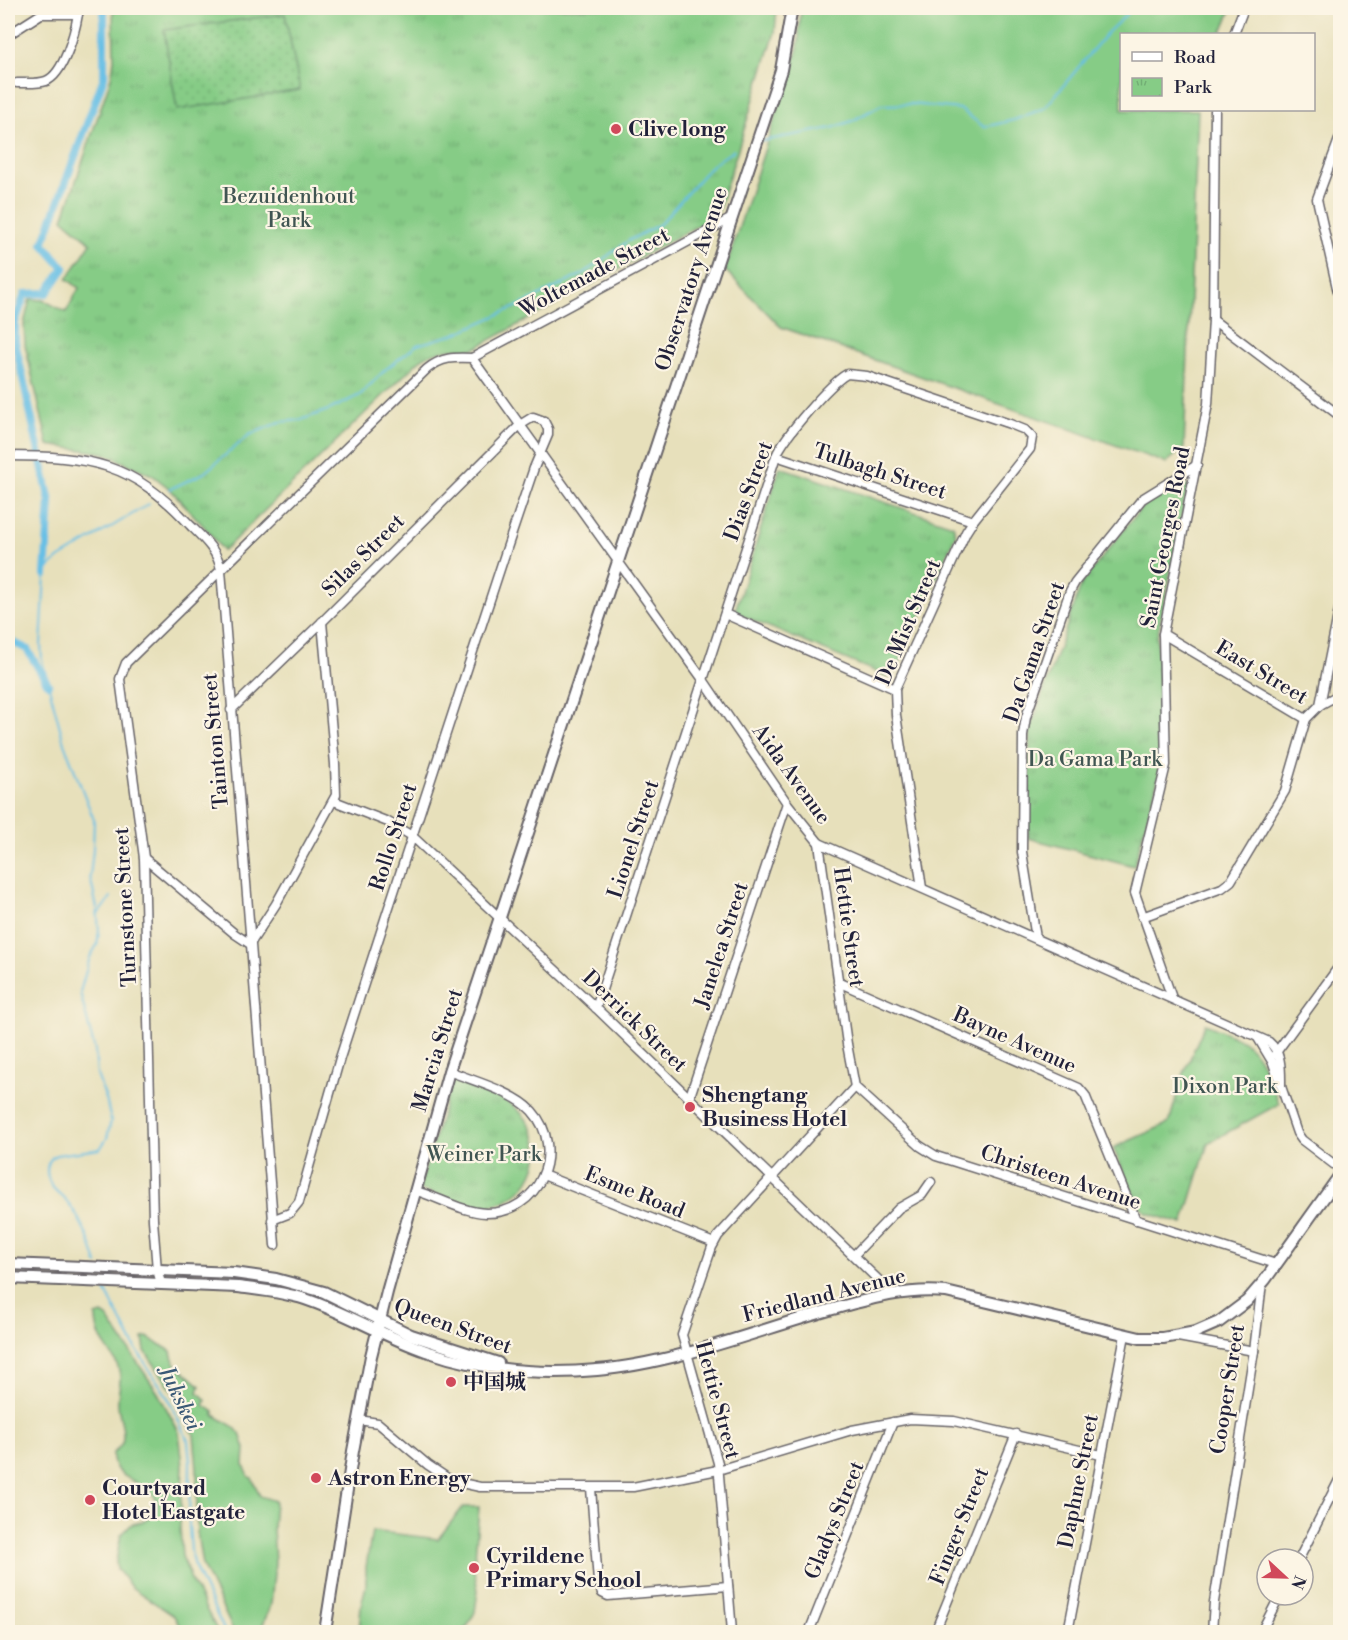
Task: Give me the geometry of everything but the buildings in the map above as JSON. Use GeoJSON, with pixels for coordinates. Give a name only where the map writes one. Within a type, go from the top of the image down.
{"type":"FeatureCollection","features":[{"type":"Feature","properties":{"kind":"main road","name":"Observatory Avenue"},"geometry":{"type":"LineString","coordinates":[[619,561],[781,70],[792,8]]}},
{"type":"Feature","properties":{"kind":"main road","name":"Marcia Street"},"geometry":{"type":"LineString","coordinates":[[325,1632],[358,1420],[378,1325],[449,1071],[619,561]]}},
{"type":"Feature","properties":{"kind":"main road","name":"Cooper Street"},"geometry":{"type":"LineString","coordinates":[[1262,1283],[1341,1175]]}},
{"type":"Feature","properties":{"kind":"main road","name":"Queen Street"},"geometry":{"type":"LineString","coordinates":[[8,1264],[234,1273],[276,1279],[324,1292],[378,1325]]}},
{"type":"Feature","properties":{"kind":"main road","name":"Queen Street"},"geometry":{"type":"LineString","coordinates":[[8,1278],[238,1287],[283,1294],[314,1303],[354,1320],[378,1325],[515,1369]]}},
{"type":"Feature","properties":{"kind":"main road"},"geometry":{"type":"LineString","coordinates":[[8,1284],[24,1279]]}},
{"type":"Feature","properties":{"kind":"main road","name":"Friedland Avenue"},"geometry":{"type":"LineString","coordinates":[[515,1369],[596,1370],[631,1366],[867,1299],[924,1290],[946,1292],[1125,1335],[1147,1338],[1177,1337],[1219,1322],[1240,1307],[1262,1283]]}},
{"type":"Feature","properties":{"kind":"main road"},"geometry":{"type":"LineString","coordinates":[[354,1320],[367,1336],[371,1356]]}},
{"type":"Feature","properties":{"kind":"street"},"geometry":{"type":"LineString","coordinates":[[1234,33],[1244,8]]}},
{"type":"Feature","properties":{"kind":"street"},"geometry":{"type":"LineString","coordinates":[[8,35],[41,14],[79,11],[74,37],[59,69],[44,82],[17,82]]}},
{"type":"Feature","properties":{"kind":"street","name":"Saint Georges Road"},"geometry":{"type":"LineString","coordinates":[[1172,998],[1142,917],[1136,886],[1166,765],[1162,634],[1208,404],[1213,320],[1215,111]]}},
{"type":"Feature","properties":{"kind":"street"},"geometry":{"type":"LineString","coordinates":[[1341,137],[1317,199],[1341,301]]}},
{"type":"Feature","properties":{"kind":"street","name":"Woltemade Street"},"geometry":{"type":"LineString","coordinates":[[472,358],[732,218]]}},
{"type":"Feature","properties":{"kind":"street"},"geometry":{"type":"LineString","coordinates":[[1213,320],[1341,416]]}},
{"type":"Feature","properties":{"kind":"street"},"geometry":{"type":"LineString","coordinates":[[8,456],[72,458],[120,471],[144,484],[169,503],[215,554],[220,570],[427,369],[441,359],[472,358]]}},
{"type":"Feature","properties":{"kind":"street","name":"Aida Avenue"},"geometry":{"type":"LineString","coordinates":[[472,358],[819,843],[1258,1038],[1281,1065],[1281,1085],[1297,1133],[1302,1140],[1341,1169]]}},
{"type":"Feature","properties":{"kind":"street","name":"Dias Street"},"geometry":{"type":"LineString","coordinates":[[704,681],[776,456],[791,432],[837,381],[847,374],[867,376],[1025,430]]}},
{"type":"Feature","properties":{"kind":"street"},"geometry":{"type":"LineString","coordinates":[[520,425],[532,417],[540,418],[547,424],[548,435],[540,453]]}},
{"type":"Feature","properties":{"kind":"street","name":"Silas Street"},"geometry":{"type":"LineString","coordinates":[[231,710],[520,425]]}},
{"type":"Feature","properties":{"kind":"street","name":"De Mist Street"},"geometry":{"type":"LineString","coordinates":[[922,888],[896,715],[895,689],[973,521],[1030,449],[1032,437],[1025,430]]}},
{"type":"Feature","properties":{"kind":"street","name":"Rollo Street"},"geometry":{"type":"LineString","coordinates":[[272,1220],[290,1213],[299,1202],[340,1058],[540,453]]}},
{"type":"Feature","properties":{"kind":"street","name":"Tulbagh Street"},"geometry":{"type":"LineString","coordinates":[[776,456],[973,521]]}},
{"type":"Feature","properties":{"kind":"street","name":"Da Gama Street"},"geometry":{"type":"LineString","coordinates":[[1036,938],[1022,852],[1023,735],[1026,717],[1075,582],[1142,499],[1197,465]]}},
{"type":"Feature","properties":{"kind":"street","name":"Tainton Street"},"geometry":{"type":"LineString","coordinates":[[220,570],[274,1245]]}},
{"type":"Feature","properties":{"kind":"street","name":"Turnstone Street"},"geometry":{"type":"LineString","coordinates":[[161,1283],[157,1270],[153,1220],[144,858],[120,674],[132,657],[220,570]]}},
{"type":"Feature","properties":{"kind":"street"},"geometry":{"type":"LineString","coordinates":[[1320,705],[1341,605]]}},
{"type":"Feature","properties":{"kind":"street"},"geometry":{"type":"LineString","coordinates":[[725,614],[895,689]]}},
{"type":"Feature","properties":{"kind":"street"},"geometry":{"type":"LineString","coordinates":[[144,858],[250,944],[276,904],[334,801],[336,775],[322,622]]}},
{"type":"Feature","properties":{"kind":"street","name":"East Street"},"geometry":{"type":"LineString","coordinates":[[1162,634],[1306,719],[1320,705],[1341,694]]}},
{"type":"Feature","properties":{"kind":"street","name":"Lionel Street"},"geometry":{"type":"LineString","coordinates":[[596,1008],[704,681]]}},
{"type":"Feature","properties":{"kind":"street"},"geometry":{"type":"LineString","coordinates":[[1142,917],[1222,888],[1231,881],[1285,791],[1306,719]]}},
{"type":"Feature","properties":{"kind":"street","name":"Derrick Street"},"geometry":{"type":"LineString","coordinates":[[334,801],[398,827],[412,836],[596,1008],[893,1294]]}},
{"type":"Feature","properties":{"kind":"street","name":"Janelea Street"},"geometry":{"type":"LineString","coordinates":[[689,1099],[788,802]]}},
{"type":"Feature","properties":{"kind":"street","name":"Hettie Street"},"geometry":{"type":"LineString","coordinates":[[732,1632],[718,1470],[686,1352],[683,1331],[714,1242],[855,1087],[819,843]]}},
{"type":"Feature","properties":{"kind":"street"},"geometry":{"type":"LineString","coordinates":[[1272,1052],[1290,1034],[1341,965]]}},
{"type":"Feature","properties":{"kind":"street","name":"Bayne Avenue"},"geometry":{"type":"LineString","coordinates":[[838,982],[1079,1088],[1085,1095],[1136,1220]]}},
{"type":"Feature","properties":{"kind":"street"},"geometry":{"type":"LineString","coordinates":[[416,1191],[470,1210],[493,1213],[507,1210],[526,1199],[536,1189],[548,1159],[546,1137],[532,1110],[519,1100],[449,1071]]}},
{"type":"Feature","properties":{"kind":"street","name":"Christeen Avenue"},"geometry":{"type":"LineString","coordinates":[[855,1087],[920,1146],[936,1156],[1276,1264]]}},
{"type":"Feature","properties":{"kind":"street","name":"Esme Road"},"geometry":{"type":"LineString","coordinates":[[543,1175],[714,1242]]}},
{"type":"Feature","properties":{"kind":"street"},"geometry":{"type":"LineString","coordinates":[[854,1255],[899,1208],[922,1195],[931,1182]]}},
{"type":"Feature","properties":{"kind":"street","name":"Cooper Street"},"geometry":{"type":"LineString","coordinates":[[1212,1632],[1221,1551],[1254,1351],[1262,1283]]}},
{"type":"Feature","properties":{"kind":"street","name":"Daphne Street"},"geometry":{"type":"LineString","coordinates":[[1068,1632],[1125,1335]]}},
{"type":"Feature","properties":{"kind":"street","name":"Friedland Avenue"},"geometry":{"type":"LineString","coordinates":[[1177,1337],[1254,1351]]}},
{"type":"Feature","properties":{"kind":"street"},"geometry":{"type":"LineString","coordinates":[[358,1420],[378,1422],[428,1465],[452,1481],[480,1487],[633,1487],[718,1470],[852,1430],[910,1419],[949,1420],[1101,1455]]}},
{"type":"Feature","properties":{"kind":"street","name":"Gladys Street"},"geometry":{"type":"LineString","coordinates":[[809,1632],[893,1422]]}},
{"type":"Feature","properties":{"kind":"street","name":"Finger Street"},"geometry":{"type":"LineString","coordinates":[[935,1632],[1016,1434]]}},
{"type":"Feature","properties":{"kind":"street"},"geometry":{"type":"LineString","coordinates":[[1305,1547],[1341,1478]]}},
{"type":"Feature","properties":{"kind":"street"},"geometry":{"type":"LineString","coordinates":[[591,1488],[598,1582],[602,1593],[608,1596],[728,1586]]}},
{"type":"Feature","properties":{"kind":"street"},"geometry":{"type":"LineString","coordinates":[[1261,1632],[1274,1607]]}},
{"type":"Feature","properties":{"kind":"green space","name":"Bezuidenhout Park"},"geometry":{"type":"Polygon","coordinates":[[[113,8],[777,8],[775,32],[717,215],[474,349],[446,350],[420,360],[223,551],[170,489],[152,475],[103,453],[48,445],[25,345],[24,324],[30,299],[43,300],[66,312],[79,288],[67,279],[91,243],[63,219],[111,78],[114,60],[113,8]]]}},
{"type":"Feature","properties":{"kind":"green space"},"geometry":{"type":"Polygon","coordinates":[[[801,8],[1232,8],[1221,33],[1120,33],[1120,111],[1198,111],[1184,448],[1166,463],[781,327],[725,270],[798,48],[801,8]]]}},
{"type":"Feature","properties":{"kind":"green space"},"geometry":{"type":"Polygon","coordinates":[[[285,14],[300,90],[177,110],[164,30],[285,14]]]}},
{"type":"Feature","properties":{"kind":"green space"},"geometry":{"type":"Polygon","coordinates":[[[780,467],[953,525],[956,534],[900,662],[888,677],[735,611],[780,467]]]}},
{"type":"Feature","properties":{"kind":"green space","name":"Da Gama Park"},"geometry":{"type":"Polygon","coordinates":[[[1182,483],[1187,485],[1187,490],[1157,637],[1162,755],[1160,772],[1134,866],[1028,838],[1030,729],[1082,583],[1145,503],[1182,483]]]}},
{"type":"Feature","properties":{"kind":"green space","name":"Dixon Park"},"geometry":{"type":"Polygon","coordinates":[[[1205,1024],[1239,1038],[1253,1050],[1279,1104],[1208,1143],[1183,1224],[1147,1213],[1139,1206],[1113,1148],[1169,1123],[1181,1080],[1205,1024]]]}},
{"type":"Feature","properties":{"kind":"green space","name":"Weiner Park"},"geometry":{"type":"Polygon","coordinates":[[[453,1077],[508,1102],[522,1114],[532,1128],[537,1144],[537,1159],[533,1173],[513,1196],[498,1204],[475,1207],[419,1189],[453,1077]]]}},
{"type":"Feature","properties":{"kind":"green space"},"geometry":{"type":"Polygon","coordinates":[[[102,1314],[107,1317],[158,1393],[179,1432],[183,1466],[180,1527],[182,1556],[192,1582],[218,1632],[183,1632],[174,1616],[131,1587],[117,1569],[116,1561],[121,1535],[132,1524],[149,1518],[157,1506],[152,1493],[118,1471],[114,1462],[113,1453],[123,1440],[118,1405],[120,1377],[115,1360],[98,1332],[96,1316],[102,1314]]]}},
{"type":"Feature","properties":{"kind":"green space"},"geometry":{"type":"Polygon","coordinates":[[[147,1337],[171,1351],[178,1367],[200,1386],[198,1392],[206,1400],[204,1405],[240,1434],[245,1448],[244,1465],[249,1477],[252,1478],[260,1496],[275,1501],[273,1528],[275,1563],[271,1604],[260,1632],[234,1632],[202,1565],[197,1533],[197,1469],[194,1435],[174,1393],[145,1351],[143,1338],[147,1337]]]}},
{"type":"Feature","properties":{"kind":"green space"},"geometry":{"type":"Polygon","coordinates":[[[463,1507],[479,1507],[474,1571],[478,1590],[475,1612],[467,1627],[462,1632],[359,1632],[372,1531],[438,1539],[463,1507]]]}},
{"type":"Feature","properties":{"kind":"waterway"},"geometry":{"type":"LineString","coordinates":[[45,574],[50,502],[15,342],[15,322],[25,294],[47,293],[64,268],[43,244],[104,77],[104,8]]}},
{"type":"Feature","properties":{"kind":"waterway"},"geometry":{"type":"LineString","coordinates":[[762,141],[832,128],[852,121],[881,105],[912,104],[960,109],[984,127],[1014,120],[1045,108],[1106,34],[1133,8]]}},
{"type":"Feature","properties":{"kind":"waterway"},"geometry":{"type":"LineString","coordinates":[[170,489],[204,473],[249,435],[280,422],[301,420],[360,395],[386,369],[417,345],[455,334],[583,274],[628,241],[660,224],[712,165],[734,150]]}},
{"type":"Feature","properties":{"kind":"waterway"},"geometry":{"type":"LineString","coordinates":[[97,1264],[81,1223],[66,1200],[51,1186],[47,1171],[48,1163],[56,1155],[100,1149],[107,1138],[111,1121],[97,1075],[95,1051],[80,992],[90,957],[97,945],[99,931],[97,908],[90,877],[94,820],[64,743],[42,660],[45,574],[50,566],[60,558],[149,504]]}},
{"type":"Feature","properties":{"kind":"waterway"},"geometry":{"type":"LineString","coordinates":[[8,640],[27,649],[48,684]]}},
{"type":"Feature","properties":{"kind":"waterway"},"geometry":{"type":"LineString","coordinates":[[98,914],[111,897]]}},
{"type":"Feature","properties":{"kind":"waterway","name":"Jukskei"},"geometry":{"type":"LineString","coordinates":[[102,1284],[136,1349],[167,1396],[188,1441],[191,1551],[196,1570],[225,1632]]}},
{"type":"Feature","properties":{"kind":"place","name":"Clive long"},"geometry":{"type":"Point","coordinates":[616,129]}},
{"type":"Feature","properties":{"kind":"place","name":"Shengtang Business Hotel"},"geometry":{"type":"Point","coordinates":[690,1107]}},
{"type":"Feature","properties":{"kind":"place","name":"中国城"},"geometry":{"type":"Point","coordinates":[451,1382]}},
{"type":"Feature","properties":{"kind":"place","name":"Astron Energy"},"geometry":{"type":"Point","coordinates":[316,1478]}},
{"type":"Feature","properties":{"kind":"place","name":"Courtyard Hotel Eastgate"},"geometry":{"type":"Point","coordinates":[90,1500]}},
{"type":"Feature","properties":{"kind":"place","name":"Cyrildene Primary School"},"geometry":{"type":"Point","coordinates":[474,1568]}}]}
